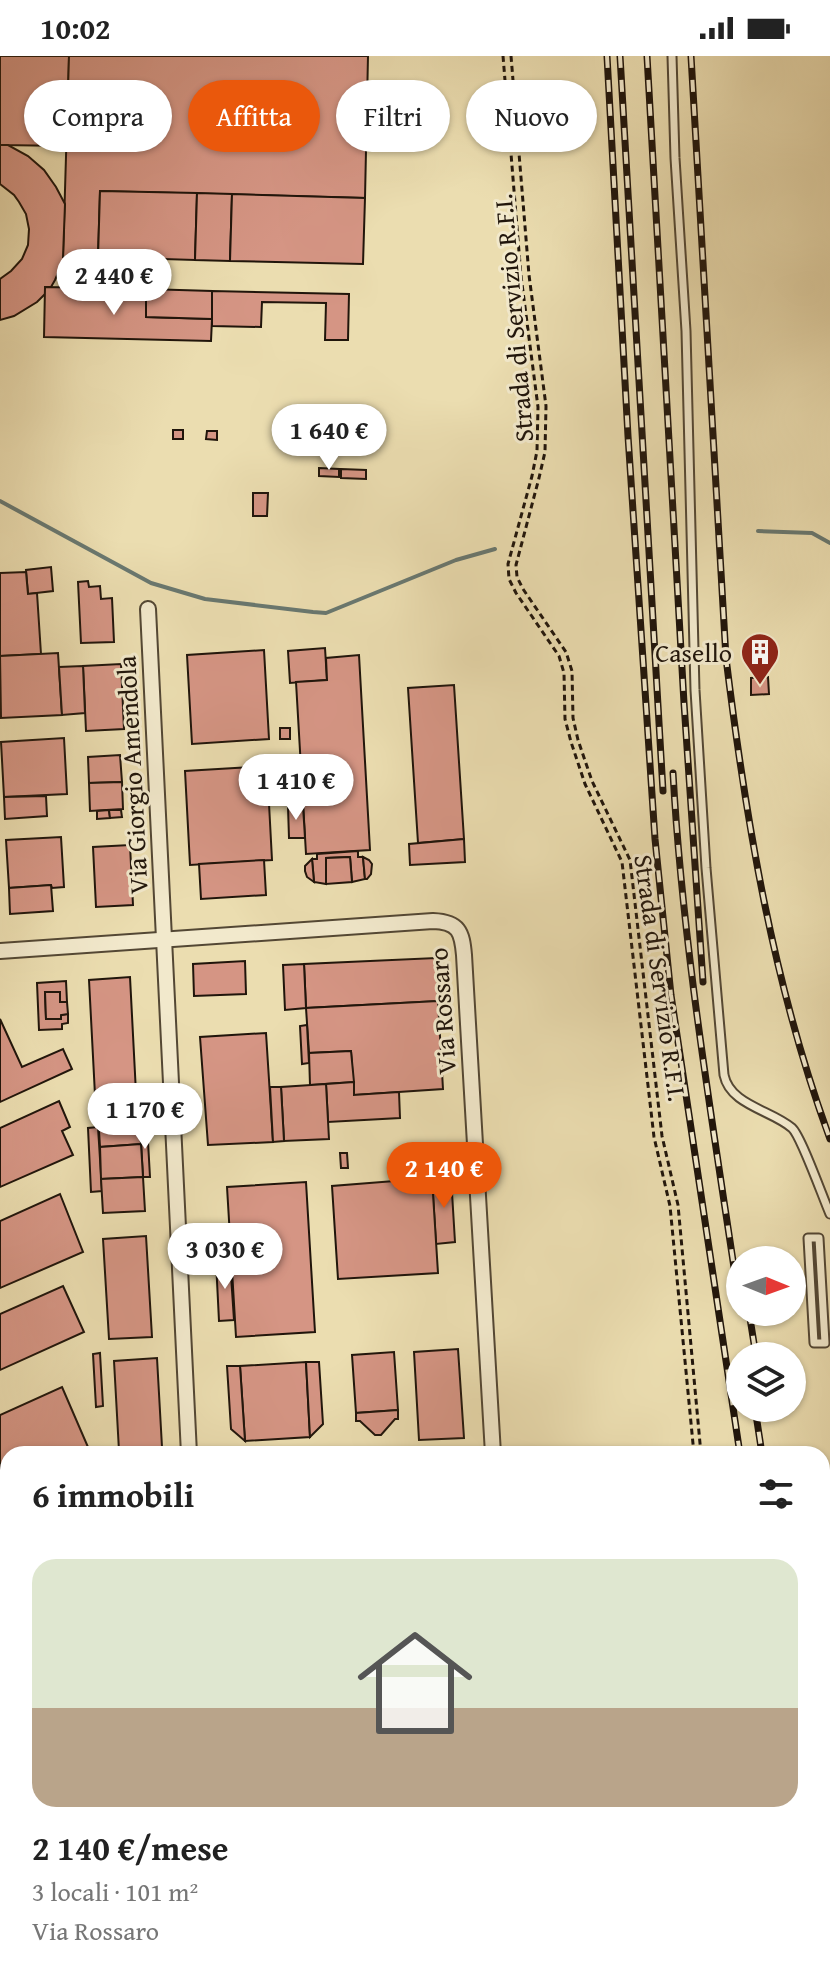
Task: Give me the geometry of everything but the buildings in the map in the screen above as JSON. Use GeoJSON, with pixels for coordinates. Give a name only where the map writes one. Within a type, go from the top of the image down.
{"type":"FeatureCollection","features":[{"type":"Feature","properties":{"kind":"street","name":"Via Giorgio Amendola"},"geometry":{"type":"LineString","coordinates":[[148,609],[189,1446]]}},
{"type":"Feature","properties":{"kind":"street","name":"Via Rossaro"},"geometry":{"type":"LineString","coordinates":[[0,951],[433,921],[450,923],[459,932],[464,955],[493,1446]]}},
{"type":"Feature","properties":{"kind":"lane","name":"Strada di Servizio R.F.I."},"geometry":{"type":"LineString","coordinates":[[672,56],[686,331],[695,690],[706,868],[724,1075],[726,1084],[734,1094],[793,1129],[830,1214]]}},
{"type":"Feature","properties":{"kind":"lane"},"geometry":{"type":"LineString","coordinates":[[808,1238],[819,1238],[826,1272],[828,1343],[814,1343],[808,1238]]}},
{"type":"Feature","properties":{"kind":"path"},"geometry":{"type":"LineString","coordinates":[[503,56],[521,276],[538,407],[537,451],[508,564],[509,579],[559,656],[564,673],[565,719],[571,742],[585,784],[622,862],[654,1137],[670,1206],[693,1446]]}},
{"type":"Feature","properties":{"kind":"path","name":"Strada di Servizio R.F.I."},"geometry":{"type":"LineString","coordinates":[[511,56],[529,275],[546,406],[545,452],[516,565],[517,577],[566,652],[572,671],[573,718],[578,740],[592,781],[630,860],[662,1136],[678,1205],[700,1446]]}},
{"type":"Feature","properties":{"kind":"waterway"},"geometry":{"type":"LineString","coordinates":[[0,501],[151,583],[205,599],[313,612],[326,613],[456,560],[495,549]]}},
{"type":"Feature","properties":{"kind":"waterway"},"geometry":{"type":"LineString","coordinates":[[758,531],[812,533],[830,543]]}},
{"type":"Feature","properties":{"kind":"railway"},"geometry":{"type":"LineString","coordinates":[[607,56],[655,839],[671,995],[739,1446]]}},
{"type":"Feature","properties":{"kind":"railway"},"geometry":{"type":"LineString","coordinates":[[620,56],[663,791]]}},
{"type":"Feature","properties":{"kind":"railway"},"geometry":{"type":"LineString","coordinates":[[647,56],[703,982]]}},
{"type":"Feature","properties":{"kind":"railway"},"geometry":{"type":"LineString","coordinates":[[691,56],[726,658],[764,902],[793,1021],[830,1139]]}},
{"type":"Feature","properties":{"kind":"railway"},"geometry":{"type":"LineString","coordinates":[[673,773],[692,974],[731,1246]]}},
{"type":"Feature","properties":{"kind":"railway"},"geometry":{"type":"LineString","coordinates":[[751,1326],[754,1342]]}},
{"type":"Feature","properties":{"kind":"railway"},"geometry":{"type":"LineString","coordinates":[[757,1422],[761,1446]]}},
{"type":"Feature","properties":{"kind":"place","name":"Casello"},"geometry":{"type":"Point","coordinates":[760,686]}}]}
